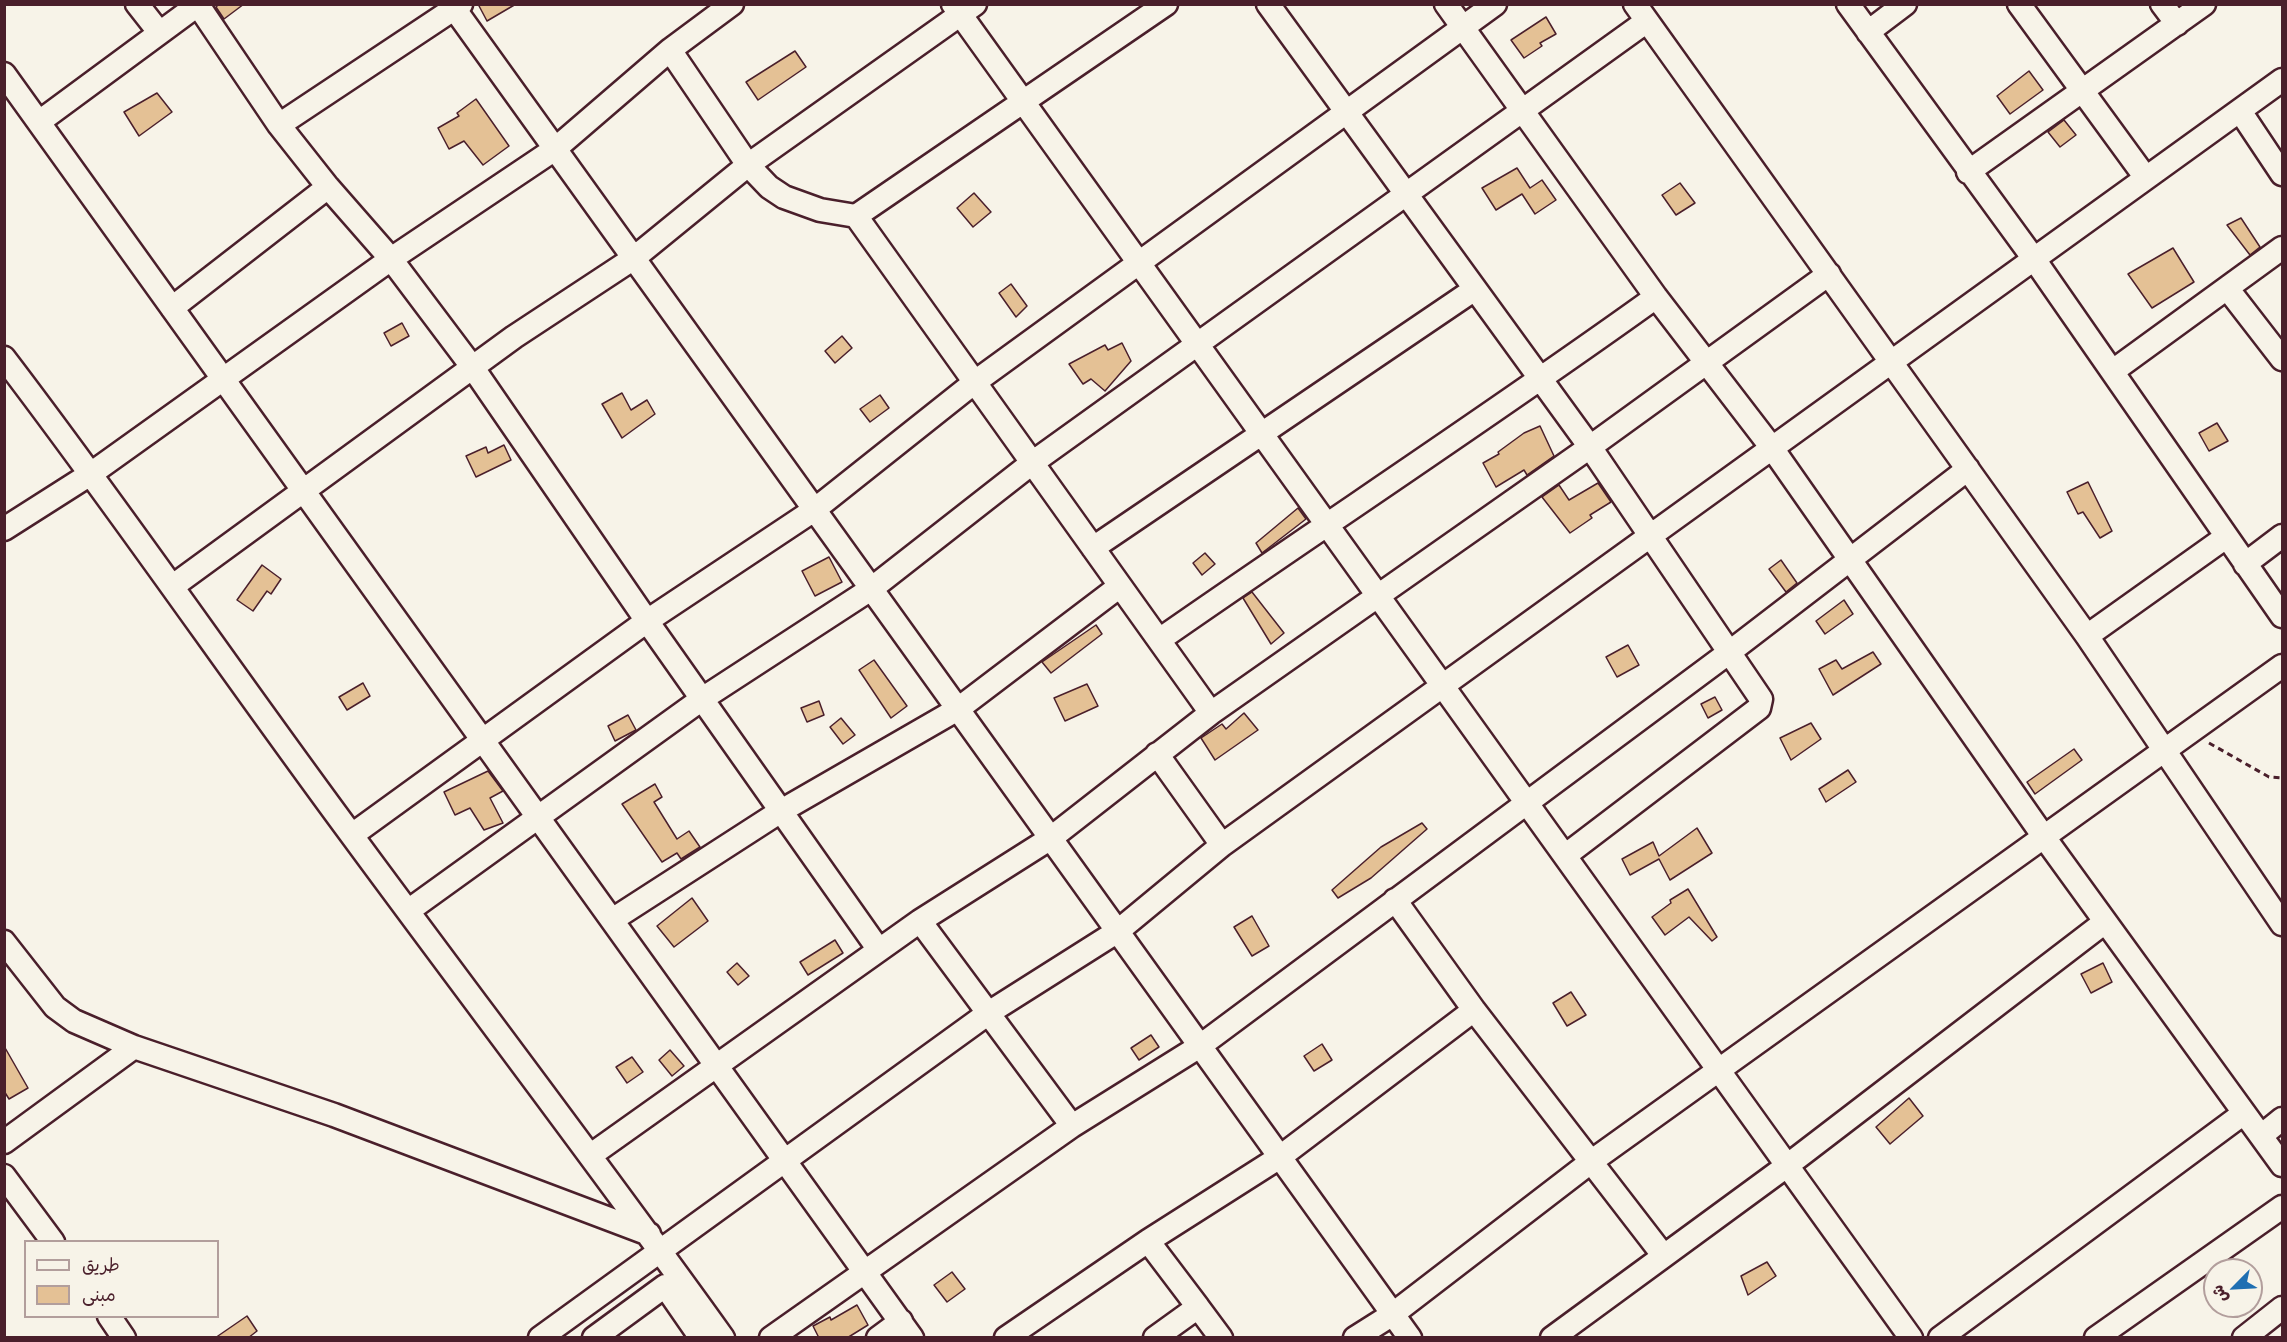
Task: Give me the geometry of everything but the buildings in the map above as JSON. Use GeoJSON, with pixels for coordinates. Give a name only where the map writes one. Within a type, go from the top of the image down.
{"type":"FeatureCollection","features":[{"type":"Feature","properties":{"kind":"street"},"geometry":{"type":"LineString","coordinates":[[137,4],[159,32]]}},
{"type":"Feature","properties":{"kind":"street"},"geometry":{"type":"LineString","coordinates":[[4,529],[92,473],[391,259],[555,149],[670,50],[732,4]]}},
{"type":"Feature","properties":{"kind":"street"},"geometry":{"type":"LineString","coordinates":[[670,50],[748,165],[769,187],[784,197],[820,210],[856,216],[1166,4]]}},
{"type":"Feature","properties":{"kind":"street"},"geometry":{"type":"LineString","coordinates":[[1268,4],[1590,447],[1731,651],[1761,699],[1760,707],[1566,855]]}},
{"type":"Feature","properties":{"kind":"street"},"geometry":{"type":"LineString","coordinates":[[1446,4],[1656,297],[1772,448],[2044,837],[2283,1165]]}},
{"type":"Feature","properties":{"kind":"street"},"geometry":{"type":"LineString","coordinates":[[351,835],[647,621],[814,510],[975,382],[1495,4]]}},
{"type":"Feature","properties":{"kind":"street"},"geometry":{"type":"LineString","coordinates":[[1848,4],[1968,172],[2034,259],[2283,616]]}},
{"type":"Feature","properties":{"kind":"street"},"geometry":{"type":"LineString","coordinates":[[1868,32],[1905,4]]}},
{"type":"Feature","properties":{"kind":"street"},"geometry":{"type":"LineString","coordinates":[[2019,4],[2146,178]]}},
{"type":"Feature","properties":{"kind":"street"},"geometry":{"type":"LineString","coordinates":[[2162,4],[2176,24]]}},
{"type":"Feature","properties":{"kind":"street"},"geometry":{"type":"LineString","coordinates":[[1968,172],[2204,4]]}},
{"type":"Feature","properties":{"kind":"street"},"geometry":{"type":"LineString","coordinates":[[39,122],[159,32],[199,5],[279,125],[328,187],[391,259],[473,368],[647,621],[879,950]]}},
{"type":"Feature","properties":{"kind":"street"},"geometry":{"type":"LineString","coordinates":[[279,125],[455,6],[555,149],[1410,1338]]}},
{"type":"Feature","properties":{"kind":"street"},"geometry":{"type":"LineString","coordinates":[[173,586],[514,337],[634,258],[748,165],[963,8],[1024,103],[1911,1338]]}},
{"type":"Feature","properties":{"kind":"street"},"geometry":{"type":"LineString","coordinates":[[408,910],[702,699],[871,589],[1032,463],[1523,111],[1641,13],[2087,636],[2283,924]]}},
{"type":"Feature","properties":{"kind":"street"},"geometry":{"type":"LineString","coordinates":[[4,74],[907,1330],[878,1338]]}},
{"type":"Feature","properties":{"kind":"street"},"geometry":{"type":"LineString","coordinates":[[540,1338],[655,1242],[785,1160],[990,1012],[1118,931],[1222,845],[2283,80]]}},
{"type":"Feature","properties":{"kind":"street"},"geometry":{"type":"LineString","coordinates":[[2240,111],[2283,174]]}},
{"type":"Feature","properties":{"kind":"street"},"geometry":{"type":"LineString","coordinates":[[172,308],[328,187]]}},
{"type":"Feature","properties":{"kind":"street"},"geometry":{"type":"LineString","coordinates":[[856,216],[1211,713]]}},
{"type":"Feature","properties":{"kind":"street"},"geometry":{"type":"LineString","coordinates":[[2113,371],[2283,248]]}},
{"type":"Feature","properties":{"kind":"street"},"geometry":{"type":"LineString","coordinates":[[591,1155],[920,921],[1051,838],[1211,713],[1590,447],[1828,274]]}},
{"type":"Feature","properties":{"kind":"street"},"geometry":{"type":"LineString","coordinates":[[2227,288],[2283,359]]}},
{"type":"Feature","properties":{"kind":"street"},"geometry":{"type":"LineString","coordinates":[[1093,548],[1475,289]]}},
{"type":"Feature","properties":{"kind":"street"},"geometry":{"type":"LineString","coordinates":[[1159,640],[1326,523],[1541,380],[1656,297]]}},
{"type":"Feature","properties":{"kind":"street"},"geometry":{"type":"LineString","coordinates":[[4,358],[92,473],[351,835],[591,1155],[723,1338]]}},
{"type":"Feature","properties":{"kind":"street"},"geometry":{"type":"LineString","coordinates":[[771,1338],[1072,1126],[1200,1046],[1731,651],[1968,469]]}},
{"type":"Feature","properties":{"kind":"street"},"geometry":{"type":"LineString","coordinates":[[2245,564],[2283,536]]}},
{"type":"Feature","properties":{"kind":"street"},"geometry":{"type":"LineString","coordinates":[[2087,636],[2226,537]]}},
{"type":"Feature","properties":{"kind":"street"},"geometry":{"type":"LineString","coordinates":[[612,920],[781,811],[958,709],[1120,586]]}},
{"type":"Feature","properties":{"kind":"street"},"geometry":{"type":"LineString","coordinates":[[1355,1338],[1393,1314],[1592,1161],[1719,1069],[2283,666]]}},
{"type":"Feature","properties":{"kind":"street"},"geometry":{"type":"LineString","coordinates":[[1157,754],[1222,845]]}},
{"type":"Feature","properties":{"kind":"street"},"geometry":{"type":"LineString","coordinates":[[1395,900],[1474,1010],[1663,1255]]}},
{"type":"Feature","properties":{"kind":"street"},"geometry":{"type":"LineString","coordinates":[[920,921],[990,1012],[1072,1126]]}},
{"type":"Feature","properties":{"kind":"street"},"geometry":{"type":"LineString","coordinates":[[1552,1338],[1788,1165],[2105,922]]}},
{"type":"Feature","properties":{"kind":"street"},"geometry":{"type":"LineString","coordinates":[[4,942],[55,1007],[74,1021],[134,1047],[334,1115],[655,1242]]}},
{"type":"Feature","properties":{"kind":"street"},"geometry":{"type":"LineString","coordinates":[[1006,1338],[1148,1241],[1280,1157],[1474,1010]]}},
{"type":"Feature","properties":{"kind":"street"},"geometry":{"type":"LineString","coordinates":[[4,1142],[134,1047]]}},
{"type":"Feature","properties":{"kind":"street"},"geometry":{"type":"LineString","coordinates":[[1940,1338],[2244,1113]]}},
{"type":"Feature","properties":{"kind":"street"},"geometry":{"type":"LineString","coordinates":[[2261,1136],[2283,1119]]}},
{"type":"Feature","properties":{"kind":"street"},"geometry":{"type":"LineString","coordinates":[[4,1176],[52,1240]]}},
{"type":"Feature","properties":{"kind":"street"},"geometry":{"type":"LineString","coordinates":[[2097,1338],[2283,1207]]}},
{"type":"Feature","properties":{"kind":"street"},"geometry":{"type":"LineString","coordinates":[[1148,1241],[1221,1338]]}},
{"type":"Feature","properties":{"kind":"street"},"geometry":{"type":"LineString","coordinates":[[594,1338],[665,1287],[701,1338]]}},
{"type":"Feature","properties":{"kind":"street"},"geometry":{"type":"LineString","coordinates":[[1155,1338],[1198,1307]]}},
{"type":"Feature","properties":{"kind":"street"},"geometry":{"type":"LineString","coordinates":[[2244,1338],[2283,1308]]}},
{"type":"Feature","properties":{"kind":"street"},"geometry":{"type":"LineString","coordinates":[[110,1318],[124,1338]]}}]}
